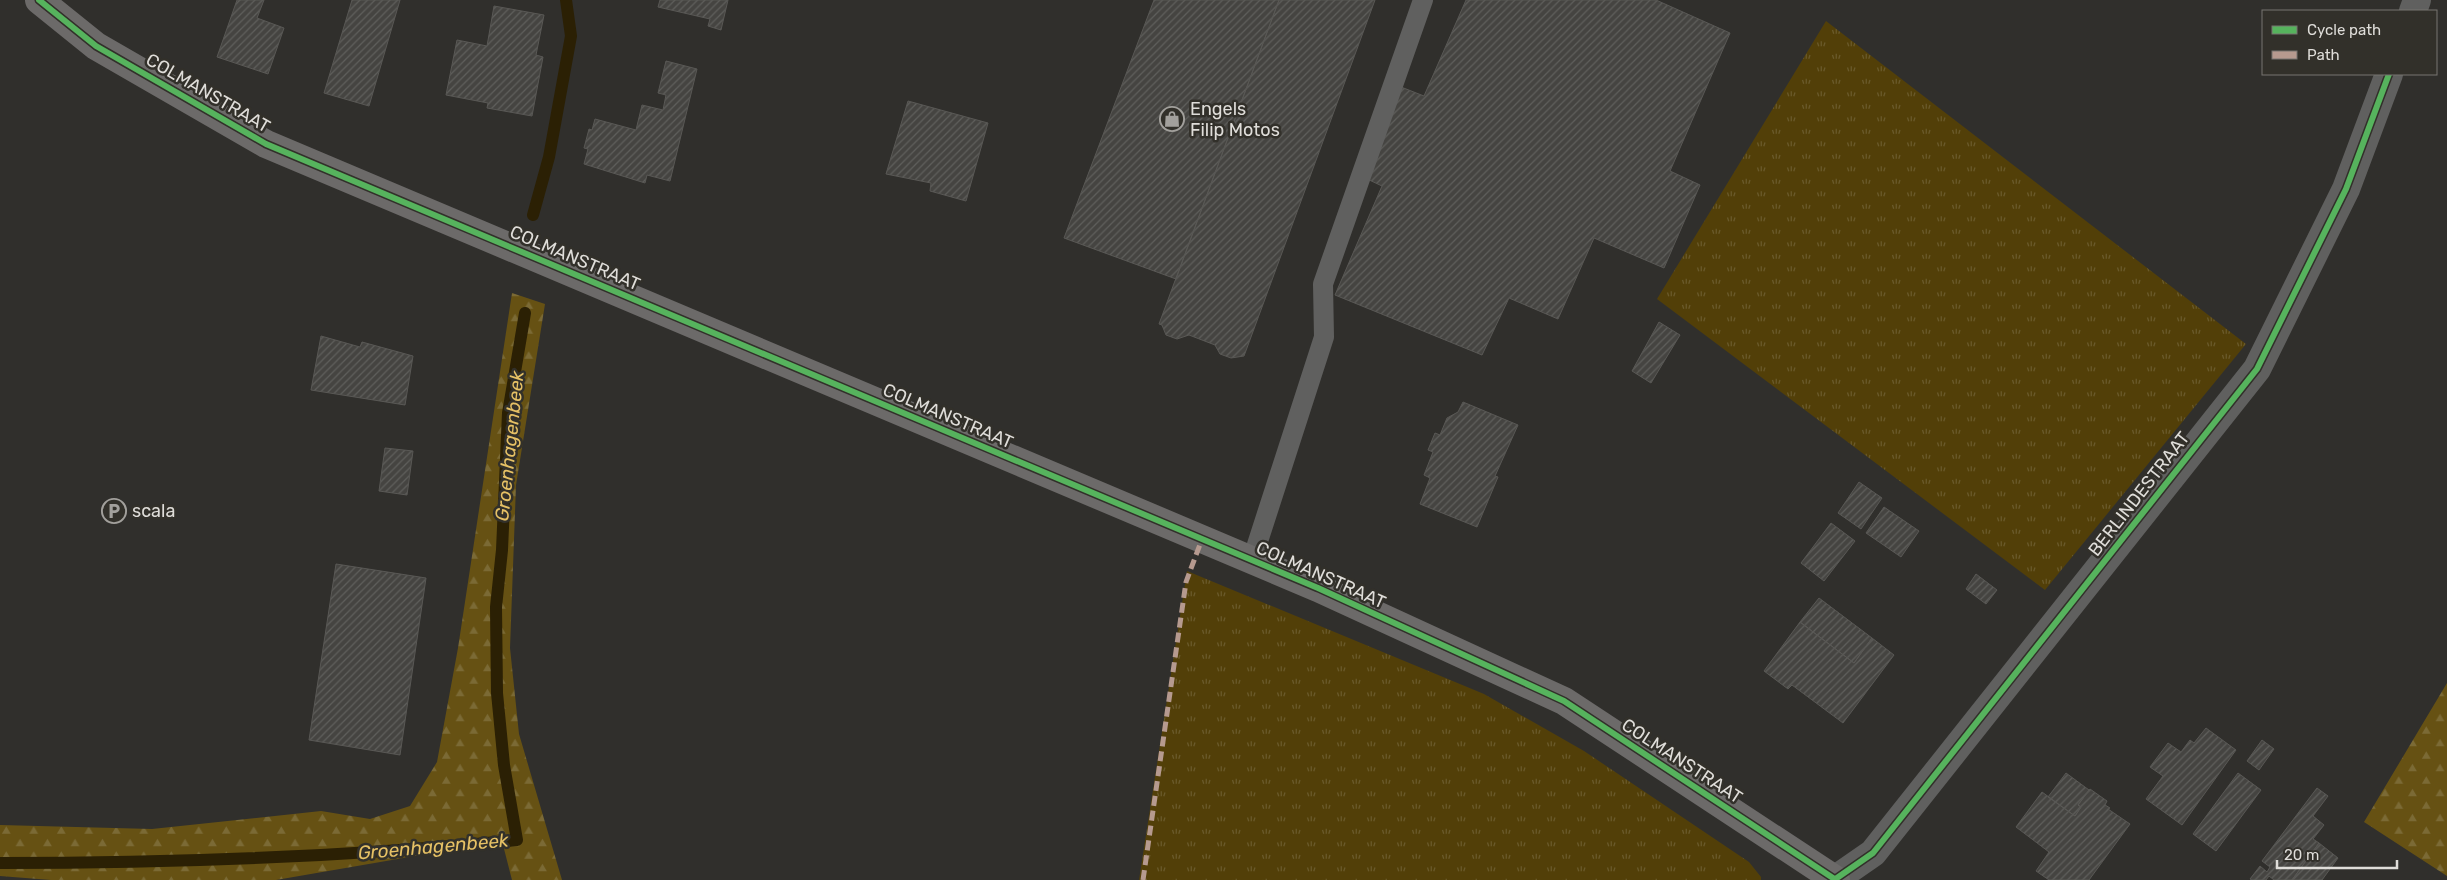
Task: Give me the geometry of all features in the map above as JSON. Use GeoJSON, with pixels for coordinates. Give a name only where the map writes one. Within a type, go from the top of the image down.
{"type":"FeatureCollection","features":[{"type":"Feature","properties":{"kind":"main road","name":"COLMANSTRAAT"},"geometry":{"type":"LineString","coordinates":[[39,0],[96,46],[266,144],[1252,560],[1564,701],[1835,880]]}},
{"type":"Feature","properties":{"kind":"street","name":"BERLINDESTRAAT"},"geometry":{"type":"LineString","coordinates":[[1835,880],[1873,853],[2258,369],[2346,189],[2389,75]]}},
{"type":"Feature","properties":{"kind":"lane"},"geometry":{"type":"LineString","coordinates":[[1252,560],[1324,337],[1323,284],[1423,0]]}},
{"type":"Feature","properties":{"kind":"green space"},"geometry":{"type":"Polygon","coordinates":[[[1826,21],[2246,344],[2045,590],[1657,299],[1826,21]]]}},
{"type":"Feature","properties":{"kind":"green space"},"geometry":{"type":"Polygon","coordinates":[[[512,293],[545,304],[516,485],[510,648],[519,734],[562,880],[512,880],[502,841],[276,880],[51,880],[0,876],[0,825],[152,829],[321,811],[370,819],[410,806],[437,762],[458,648],[512,293]]]}},
{"type":"Feature","properties":{"kind":"green space"},"geometry":{"type":"Polygon","coordinates":[[[1187,571],[1484,694],[1584,751],[1749,862],[1761,877],[1761,880],[1139,880],[1187,571]]]}},
{"type":"Feature","properties":{"kind":"green space"},"geometry":{"type":"Polygon","coordinates":[[[2447,683],[2447,876],[2364,822],[2447,683]]]}},
{"type":"Feature","properties":{"kind":"building"},"geometry":{"type":"Polygon","coordinates":[[[237,0],[264,0],[257,18],[284,28],[268,74],[217,57],[237,0]]]}},
{"type":"Feature","properties":{"kind":"building"},"geometry":{"type":"Polygon","coordinates":[[[352,0],[400,0],[369,106],[324,93],[352,0]]]}},
{"type":"Feature","properties":{"kind":"building"},"geometry":{"type":"Polygon","coordinates":[[[660,0],[728,0],[721,30],[708,26],[710,19],[658,7],[660,0]]]}},
{"type":"Feature","properties":{"kind":"building","name":"Engels Filip Motos"},"geometry":{"type":"Polygon","coordinates":[[[1154,0],[1279,0],[1176,279],[1064,238],[1154,0]]]}},
{"type":"Feature","properties":{"kind":"building"},"geometry":{"type":"Polygon","coordinates":[[[1279,0],[1375,0],[1244,356],[1231,358],[1220,354],[1215,345],[1189,335],[1177,339],[1166,335],[1162,325],[1159,324],[1279,0]]]}},
{"type":"Feature","properties":{"kind":"building"},"geometry":{"type":"Polygon","coordinates":[[[1466,0],[1656,0],[1730,33],[1670,171],[1700,185],[1664,268],[1594,238],[1558,319],[1509,298],[1482,355],[1335,295],[1382,186],[1365,178],[1401,87],[1424,96],[1466,0]]]}},
{"type":"Feature","properties":{"kind":"building"},"geometry":{"type":"Polygon","coordinates":[[[494,6],[544,15],[536,55],[543,57],[532,116],[487,108],[488,103],[446,95],[457,40],[487,46],[494,6]]]}},
{"type":"Feature","properties":{"kind":"building"},"geometry":{"type":"Polygon","coordinates":[[[666,61],[697,69],[670,181],[647,175],[645,183],[584,164],[588,149],[584,148],[589,129],[592,130],[595,119],[636,130],[642,105],[663,110],[666,95],[658,93],[666,61]]]}},
{"type":"Feature","properties":{"kind":"building"},"geometry":{"type":"Polygon","coordinates":[[[908,101],[988,123],[966,201],[930,191],[931,183],[886,174],[908,101]]]}},
{"type":"Feature","properties":{"kind":"building"},"geometry":{"type":"Polygon","coordinates":[[[1659,322],[1680,335],[1651,383],[1632,371],[1659,322]]]}},
{"type":"Feature","properties":{"kind":"building"},"geometry":{"type":"Polygon","coordinates":[[[321,336],[360,347],[362,342],[413,356],[405,405],[311,390],[321,336]]]}},
{"type":"Feature","properties":{"kind":"building"},"geometry":{"type":"Polygon","coordinates":[[[1463,402],[1518,425],[1495,476],[1498,477],[1477,527],[1420,504],[1430,478],[1424,475],[1433,452],[1428,450],[1435,433],[1440,435],[1447,418],[1458,412],[1463,402]]]}},
{"type":"Feature","properties":{"kind":"building"},"geometry":{"type":"Polygon","coordinates":[[[385,448],[413,451],[407,495],[379,491],[385,448]]]}},
{"type":"Feature","properties":{"kind":"building"},"geometry":{"type":"Polygon","coordinates":[[[1859,482],[1882,498],[1861,529],[1838,513],[1859,482]]]}},
{"type":"Feature","properties":{"kind":"building"},"geometry":{"type":"Polygon","coordinates":[[[1884,507],[1919,531],[1901,557],[1866,533],[1884,507]]]}},
{"type":"Feature","properties":{"kind":"building"},"geometry":{"type":"Polygon","coordinates":[[[1831,523],[1855,541],[1824,581],[1801,563],[1831,523]]]}},
{"type":"Feature","properties":{"kind":"building"},"geometry":{"type":"Polygon","coordinates":[[[336,564],[426,578],[400,755],[309,740],[336,564]]]}},
{"type":"Feature","properties":{"kind":"building"},"geometry":{"type":"Polygon","coordinates":[[[1976,574],[1997,590],[1986,604],[1966,589],[1976,574]]]}},
{"type":"Feature","properties":{"kind":"building"},"geometry":{"type":"Polygon","coordinates":[[[1819,598],[1872,638],[1854,663],[1800,622],[1819,598]]]}},
{"type":"Feature","properties":{"kind":"building"},"geometry":{"type":"Polygon","coordinates":[[[1800,622],[1854,663],[1872,638],[1894,655],[1843,723],[1792,685],[1788,689],[1764,671],[1800,622]]]}},
{"type":"Feature","properties":{"kind":"building"},"geometry":{"type":"Polygon","coordinates":[[[2206,728],[2236,750],[2182,825],[2146,799],[2163,776],[2150,767],[2168,743],[2181,752],[2190,740],[2194,743],[2206,728]]]}},
{"type":"Feature","properties":{"kind":"building"},"geometry":{"type":"Polygon","coordinates":[[[2262,740],[2274,749],[2259,770],[2247,761],[2262,740]]]}},
{"type":"Feature","properties":{"kind":"building"},"geometry":{"type":"Polygon","coordinates":[[[2066,773],[2089,790],[2078,805],[2081,807],[2075,816],[2048,797],[2066,773]]]}},
{"type":"Feature","properties":{"kind":"building"},"geometry":{"type":"Polygon","coordinates":[[[2238,773],[2261,790],[2216,851],[2193,834],[2238,773]]]}},
{"type":"Feature","properties":{"kind":"building"},"geometry":{"type":"Polygon","coordinates":[[[2317,788],[2328,796],[2313,816],[2324,825],[2313,839],[2319,843],[2292,880],[2274,880],[2269,876],[2266,880],[2250,879],[2260,866],[2267,872],[2270,867],[2262,861],[2317,788]]]}},
{"type":"Feature","properties":{"kind":"building"},"geometry":{"type":"Polygon","coordinates":[[[2090,789],[2107,801],[2105,805],[2110,808],[2108,809],[2130,824],[2089,880],[2049,880],[2036,871],[2049,852],[2016,827],[2042,792],[2075,816],[2081,807],[2078,805],[2090,789]]]}},
{"type":"Feature","properties":{"kind":"building"},"geometry":{"type":"Polygon","coordinates":[[[2319,843],[2338,858],[2322,880],[2292,880],[2319,843]]]}},
{"type":"Feature","properties":{"kind":"waterway","name":"Groenhagenbeek"},"geometry":{"type":"LineString","coordinates":[[533,215],[549,157],[571,36],[566,0]]}},
{"type":"Feature","properties":{"kind":"waterway","name":"Groenhagenbeek"},"geometry":{"type":"LineString","coordinates":[[0,863],[259,858],[388,851],[517,840],[504,765],[497,693],[496,607],[502,550],[508,413],[525,313]]}},
{"type":"Feature","properties":{"kind":"marked path"},"geometry":{"type":"LineString","coordinates":[[1143,880],[1186,582],[1202,539]]}},
{"type":"Feature","properties":{"kind":"cycle path"},"geometry":{"type":"LineString","coordinates":[[39,0],[96,46],[266,144],[1318,588],[1564,701],[1836,880]]}},
{"type":"Feature","properties":{"kind":"cycle path"},"geometry":{"type":"LineString","coordinates":[[1834,880],[1873,853],[2257,369],[2346,189],[2389,75]]}},
{"type":"Feature","properties":{"kind":"place","name":"Engels Filip Motos"},"geometry":{"type":"Point","coordinates":[1172,119]}},
{"type":"Feature","properties":{"kind":"place","name":"scala"},"geometry":{"type":"Point","coordinates":[114,511]}}]}
